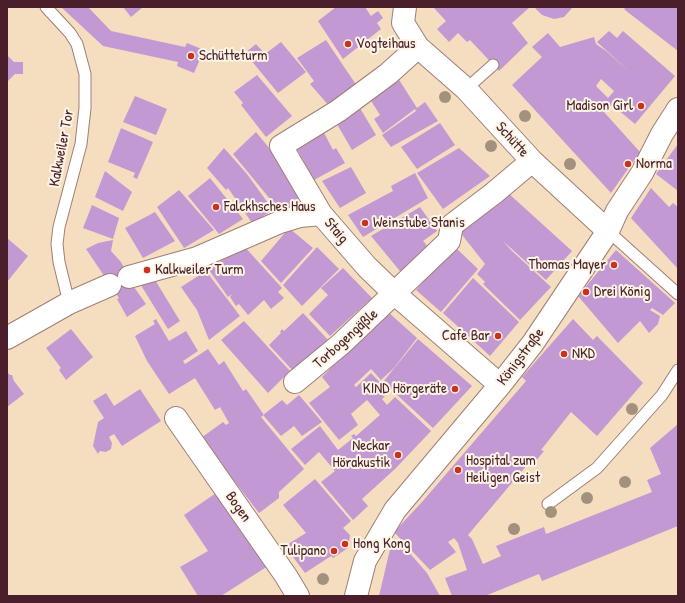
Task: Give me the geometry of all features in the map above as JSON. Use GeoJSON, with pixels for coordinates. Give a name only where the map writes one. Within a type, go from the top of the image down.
{"type":"FeatureCollection","features":[{"type":"Feature","properties":{"kind":"street","name":"Schütte"},"geometry":{"type":"LineString","coordinates":[[404,15],[418,47],[466,89],[532,161],[608,231]]}},
{"type":"Feature","properties":{"kind":"street"},"geometry":{"type":"LineString","coordinates":[[321,214],[282,146],[338,111],[388,74],[418,47]]}},
{"type":"Feature","properties":{"kind":"street","name":"Königstraße"},"geometry":{"type":"LineString","coordinates":[[356,596],[365,561],[395,510],[500,385],[533,343],[608,231],[617,211],[642,173],[662,134],[678,109]]}},
{"type":"Feature","properties":{"kind":"street","name":"Torbogengäßle"},"geometry":{"type":"LineString","coordinates":[[295,382],[316,367],[395,294],[449,241],[452,225],[494,193],[532,161]]}},
{"type":"Feature","properties":{"kind":"street","name":"Staig"},"geometry":{"type":"LineString","coordinates":[[7,338],[75,301],[120,281],[197,258],[280,222],[300,216],[321,214],[367,266],[395,294],[500,385]]}},
{"type":"Feature","properties":{"kind":"street","name":"Bogen"},"geometry":{"type":"LineString","coordinates":[[176,418],[286,576],[298,596]]}},
{"type":"Feature","properties":{"kind":"lane","name":"Kalkweiler Tor"},"geometry":{"type":"LineString","coordinates":[[46,7],[70,33],[77,44],[82,56],[85,74],[85,108],[81,144],[59,227],[57,244],[59,262],[75,301]]}},
{"type":"Feature","properties":{"kind":"lane"},"geometry":{"type":"LineString","coordinates":[[466,89],[493,65]]}},
{"type":"Feature","properties":{"kind":"lane"},"geometry":{"type":"LineString","coordinates":[[608,231],[678,294]]}},
{"type":"Feature","properties":{"kind":"lane"},"geometry":{"type":"LineString","coordinates":[[548,504],[597,468],[662,395],[678,370]]}},
{"type":"Feature","properties":{"kind":"building"},"geometry":{"type":"Polygon","coordinates":[[[61,7],[88,7],[111,31],[185,47],[187,43],[204,50],[194,73],[177,66],[178,62],[103,46],[61,7]]]}},
{"type":"Feature","properties":{"kind":"building"},"geometry":{"type":"Polygon","coordinates":[[[123,7],[143,7],[131,17],[123,7]]]}},
{"type":"Feature","properties":{"kind":"building","name":"Vogteihaus"},"geometry":{"type":"Polygon","coordinates":[[[336,7],[365,7],[371,16],[378,11],[383,18],[377,23],[381,29],[343,59],[318,21],[336,7]]]}},
{"type":"Feature","properties":{"kind":"building"},"geometry":{"type":"Polygon","coordinates":[[[433,7],[530,7],[512,23],[528,43],[499,71],[470,40],[467,42],[458,33],[449,42],[437,29],[446,21],[433,7]]]}},
{"type":"Feature","properties":{"kind":"building"},"geometry":{"type":"Polygon","coordinates":[[[534,7],[573,7],[564,17],[554,19],[542,15],[534,7]]]}},
{"type":"Feature","properties":{"kind":"building"},"geometry":{"type":"Polygon","coordinates":[[[624,7],[678,7],[678,51],[625,10],[624,7]]]}},
{"type":"Feature","properties":{"kind":"building"},"geometry":{"type":"Polygon","coordinates":[[[609,31],[617,38],[623,31],[675,76],[635,124],[612,105],[604,112],[640,152],[611,193],[512,85],[542,57],[532,47],[548,33],[560,47],[594,37],[596,44],[630,72],[597,42],[609,31]],[[601,79],[596,86],[608,98],[614,91],[601,79]]]}},
{"type":"Feature","properties":{"kind":"building"},"geometry":{"type":"Polygon","coordinates":[[[326,40],[359,89],[330,107],[310,84],[314,81],[297,58],[326,40]]]}},
{"type":"Feature","properties":{"kind":"building"},"geometry":{"type":"Polygon","coordinates":[[[281,42],[306,72],[278,93],[245,53],[256,44],[265,54],[281,42]]]}},
{"type":"Feature","properties":{"kind":"building"},"geometry":{"type":"Polygon","coordinates":[[[7,55],[14,62],[23,62],[23,74],[15,74],[7,82],[7,55]]]}},
{"type":"Feature","properties":{"kind":"building"},"geometry":{"type":"Polygon","coordinates":[[[257,75],[292,116],[266,137],[241,105],[243,103],[234,92],[257,75]]]}},
{"type":"Feature","properties":{"kind":"building"},"geometry":{"type":"Polygon","coordinates":[[[396,75],[417,108],[425,102],[438,121],[391,147],[382,135],[416,111],[415,109],[383,133],[374,119],[380,115],[368,96],[396,75]]]}},
{"type":"Feature","properties":{"kind":"building"},"geometry":{"type":"Polygon","coordinates":[[[135,96],[167,109],[156,135],[123,122],[135,96]]]}},
{"type":"Feature","properties":{"kind":"building"},"geometry":{"type":"Polygon","coordinates":[[[357,103],[376,135],[352,150],[334,119],[357,103]]]}},
{"type":"Feature","properties":{"kind":"building"},"geometry":{"type":"Polygon","coordinates":[[[440,123],[455,145],[417,169],[401,147],[440,123]]]}},
{"type":"Feature","properties":{"kind":"building"},"geometry":{"type":"Polygon","coordinates":[[[321,127],[333,150],[336,148],[345,163],[314,180],[297,149],[321,127]]]}},
{"type":"Feature","properties":{"kind":"building"},"geometry":{"type":"Polygon","coordinates":[[[121,128],[153,142],[137,179],[133,177],[135,173],[108,162],[121,128]]]}},
{"type":"Feature","properties":{"kind":"building"},"geometry":{"type":"Polygon","coordinates":[[[256,132],[279,160],[306,199],[280,215],[270,199],[233,154],[256,132]]]}},
{"type":"Feature","properties":{"kind":"building"},"geometry":{"type":"Polygon","coordinates":[[[678,144],[678,191],[656,174],[678,144]]]}},
{"type":"Feature","properties":{"kind":"building"},"geometry":{"type":"Polygon","coordinates":[[[224,148],[247,174],[273,210],[252,223],[228,188],[226,190],[207,168],[224,148]]]}},
{"type":"Feature","properties":{"kind":"building"},"geometry":{"type":"Polygon","coordinates":[[[459,148],[490,176],[443,209],[417,173],[459,148]]]}},
{"type":"Feature","properties":{"kind":"building"},"geometry":{"type":"Polygon","coordinates":[[[351,167],[366,193],[340,208],[322,181],[351,167]]]}},
{"type":"Feature","properties":{"kind":"building"},"geometry":{"type":"Polygon","coordinates":[[[105,171],[132,192],[123,211],[95,197],[105,171]]]}},
{"type":"Feature","properties":{"kind":"building"},"geometry":{"type":"Polygon","coordinates":[[[415,173],[428,198],[363,237],[348,215],[393,191],[391,186],[415,173]]]}},
{"type":"Feature","properties":{"kind":"building","name":"Falckhsches Haus"},"geometry":{"type":"Polygon","coordinates":[[[210,178],[243,219],[219,234],[188,196],[210,178]]]}},
{"type":"Feature","properties":{"kind":"building"},"geometry":{"type":"Polygon","coordinates":[[[651,188],[669,207],[673,203],[678,207],[678,269],[631,218],[651,188]]]}},
{"type":"Feature","properties":{"kind":"building"},"geometry":{"type":"Polygon","coordinates":[[[179,190],[214,230],[184,248],[157,207],[179,190]]]}},
{"type":"Feature","properties":{"kind":"building"},"geometry":{"type":"Polygon","coordinates":[[[507,192],[572,251],[546,280],[503,241],[551,287],[520,320],[483,284],[485,282],[477,274],[485,264],[459,231],[507,192]]]}},
{"type":"Feature","properties":{"kind":"building"},"geometry":{"type":"Polygon","coordinates":[[[92,205],[119,218],[113,239],[83,228],[92,205]]]}},
{"type":"Feature","properties":{"kind":"building"},"geometry":{"type":"Polygon","coordinates":[[[420,207],[437,231],[423,241],[430,249],[404,276],[371,236],[420,207]]]}},
{"type":"Feature","properties":{"kind":"building"},"geometry":{"type":"Polygon","coordinates":[[[155,212],[175,241],[143,258],[125,228],[155,212]]]}},
{"type":"Feature","properties":{"kind":"building"},"geometry":{"type":"Polygon","coordinates":[[[289,228],[313,248],[281,283],[261,261],[289,228]]]}},
{"type":"Feature","properties":{"kind":"building"},"geometry":{"type":"Polygon","coordinates":[[[7,238],[28,256],[7,282],[7,238]]]}},
{"type":"Feature","properties":{"kind":"building"},"geometry":{"type":"Polygon","coordinates":[[[113,240],[111,251],[121,262],[134,287],[146,304],[127,317],[117,299],[119,298],[86,249],[98,243],[113,240]]]}},
{"type":"Feature","properties":{"kind":"building"},"geometry":{"type":"Polygon","coordinates":[[[243,245],[282,288],[278,292],[284,298],[271,309],[264,300],[248,315],[239,304],[236,306],[230,297],[232,294],[228,297],[209,270],[243,245]]]}},
{"type":"Feature","properties":{"kind":"building"},"geometry":{"type":"Polygon","coordinates":[[[317,247],[339,269],[302,306],[283,285],[317,247]]]}},
{"type":"Feature","properties":{"kind":"building"},"geometry":{"type":"Polygon","coordinates":[[[455,247],[478,269],[441,312],[416,290],[455,247]]]}},
{"type":"Feature","properties":{"kind":"building"},"geometry":{"type":"Polygon","coordinates":[[[616,250],[675,303],[663,315],[652,308],[650,310],[660,316],[658,324],[649,333],[640,321],[618,343],[578,296],[616,250]]]}},
{"type":"Feature","properties":{"kind":"building"},"geometry":{"type":"Polygon","coordinates":[[[343,268],[372,298],[330,336],[309,314],[328,295],[321,288],[343,268]]]}},
{"type":"Feature","properties":{"kind":"building"},"geometry":{"type":"Polygon","coordinates":[[[206,271],[240,316],[209,340],[197,310],[181,287],[206,271]]]}},
{"type":"Feature","properties":{"kind":"building"},"geometry":{"type":"Polygon","coordinates":[[[152,275],[180,321],[168,329],[139,282],[152,275]]]}},
{"type":"Feature","properties":{"kind":"building"},"geometry":{"type":"Polygon","coordinates":[[[473,278],[519,322],[490,356],[443,313],[473,278]]]}},
{"type":"Feature","properties":{"kind":"building"},"geometry":{"type":"Polygon","coordinates":[[[387,311],[417,338],[394,368],[381,380],[371,369],[354,385],[356,387],[371,373],[389,392],[382,399],[387,405],[395,397],[431,431],[395,469],[362,499],[368,506],[353,520],[321,482],[335,471],[319,452],[305,465],[291,449],[320,426],[338,450],[353,438],[351,436],[354,434],[356,436],[380,415],[367,400],[351,414],[358,425],[339,440],[309,403],[330,387],[322,377],[387,311]]]}},
{"type":"Feature","properties":{"kind":"building"},"geometry":{"type":"Polygon","coordinates":[[[303,313],[329,341],[294,372],[269,345],[281,333],[280,332],[282,329],[284,331],[303,313]]]}},
{"type":"Feature","properties":{"kind":"building"},"geometry":{"type":"Polygon","coordinates":[[[156,319],[169,341],[186,331],[198,351],[183,361],[185,364],[208,349],[219,365],[224,361],[243,391],[246,389],[264,415],[261,417],[304,469],[279,492],[279,498],[259,513],[201,438],[223,422],[226,425],[229,423],[220,407],[215,410],[195,378],[169,394],[147,361],[135,336],[155,324],[153,321],[156,319]]]}},
{"type":"Feature","properties":{"kind":"building"},"geometry":{"type":"Polygon","coordinates":[[[573,319],[593,340],[597,336],[643,383],[597,436],[571,412],[541,450],[544,451],[535,462],[532,459],[468,535],[472,539],[483,564],[501,556],[496,546],[544,527],[546,534],[652,492],[647,480],[661,474],[650,448],[678,424],[678,526],[542,581],[539,574],[485,596],[452,596],[445,578],[467,570],[458,543],[454,538],[448,542],[456,552],[430,570],[394,532],[422,502],[526,381],[522,377],[573,319]]]}},
{"type":"Feature","properties":{"kind":"building"},"geometry":{"type":"Polygon","coordinates":[[[244,321],[290,371],[268,393],[221,340],[244,321]]]}},
{"type":"Feature","properties":{"kind":"building"},"geometry":{"type":"Polygon","coordinates":[[[71,329],[93,357],[66,380],[59,370],[61,368],[46,348],[71,329]]]}},
{"type":"Feature","properties":{"kind":"building"},"geometry":{"type":"Polygon","coordinates":[[[418,339],[472,386],[433,428],[383,382],[418,339]]]}},
{"type":"Feature","properties":{"kind":"building"},"geometry":{"type":"Polygon","coordinates":[[[7,372],[12,375],[14,381],[24,394],[7,407],[7,372]]]}},
{"type":"Feature","properties":{"kind":"building"},"geometry":{"type":"Polygon","coordinates":[[[140,389],[161,421],[122,446],[114,434],[109,437],[112,443],[111,449],[106,452],[100,451],[98,454],[93,446],[98,422],[104,418],[93,401],[106,393],[114,406],[140,389]]]}},
{"type":"Feature","properties":{"kind":"building"},"geometry":{"type":"Polygon","coordinates":[[[299,395],[322,422],[302,436],[294,426],[281,436],[263,415],[282,400],[287,405],[299,395]]]}},
{"type":"Feature","properties":{"kind":"building"},"geometry":{"type":"Polygon","coordinates":[[[315,479],[351,521],[343,528],[350,535],[348,548],[333,558],[331,556],[305,573],[285,546],[306,533],[283,505],[315,479]]]}},
{"type":"Feature","properties":{"kind":"building"},"geometry":{"type":"Polygon","coordinates":[[[219,491],[268,566],[221,596],[198,596],[180,567],[208,551],[184,515],[219,491]]]}},
{"type":"Feature","properties":{"kind":"building"},"geometry":{"type":"Polygon","coordinates":[[[391,545],[407,550],[427,573],[440,596],[379,596],[391,545]]]}},
{"type":"Feature","properties":{"kind":"place","name":"Vogteihaus"},"geometry":{"type":"Point","coordinates":[348,44]}},
{"type":"Feature","properties":{"kind":"place","name":"Schütteturm"},"geometry":{"type":"Point","coordinates":[191,56]}},
{"type":"Feature","properties":{"kind":"place","name":"Madison Girl"},"geometry":{"type":"Point","coordinates":[641,106]}},
{"type":"Feature","properties":{"kind":"place","name":"Norma"},"geometry":{"type":"Point","coordinates":[628,164]}},
{"type":"Feature","properties":{"kind":"place","name":"Falckhsches Haus"},"geometry":{"type":"Point","coordinates":[216,207]}},
{"type":"Feature","properties":{"kind":"place","name":"Weinstube Stanis"},"geometry":{"type":"Point","coordinates":[365,223]}},
{"type":"Feature","properties":{"kind":"place","name":"Thomas Mayer"},"geometry":{"type":"Point","coordinates":[614,265]}},
{"type":"Feature","properties":{"kind":"place","name":"Kalkweiler Turm"},"geometry":{"type":"Point","coordinates":[147,270]}},
{"type":"Feature","properties":{"kind":"place","name":"Drei König"},"geometry":{"type":"Point","coordinates":[586,292]}},
{"type":"Feature","properties":{"kind":"place","name":"Cafe Bar"},"geometry":{"type":"Point","coordinates":[498,336]}},
{"type":"Feature","properties":{"kind":"place","name":"NKD"},"geometry":{"type":"Point","coordinates":[564,354]}},
{"type":"Feature","properties":{"kind":"place","name":"KIND Hörgeräte"},"geometry":{"type":"Point","coordinates":[455,389]}},
{"type":"Feature","properties":{"kind":"place","name":"Neckar Hörakustik"},"geometry":{"type":"Point","coordinates":[398,455]}},
{"type":"Feature","properties":{"kind":"place","name":"Hospital zum Heiligen Geist"},"geometry":{"type":"Point","coordinates":[458,470]}},
{"type":"Feature","properties":{"kind":"place","name":"Hong Kong"},"geometry":{"type":"Point","coordinates":[345,544]}},
{"type":"Feature","properties":{"kind":"place","name":"Tulipano"},"geometry":{"type":"Point","coordinates":[334,551]}}]}
